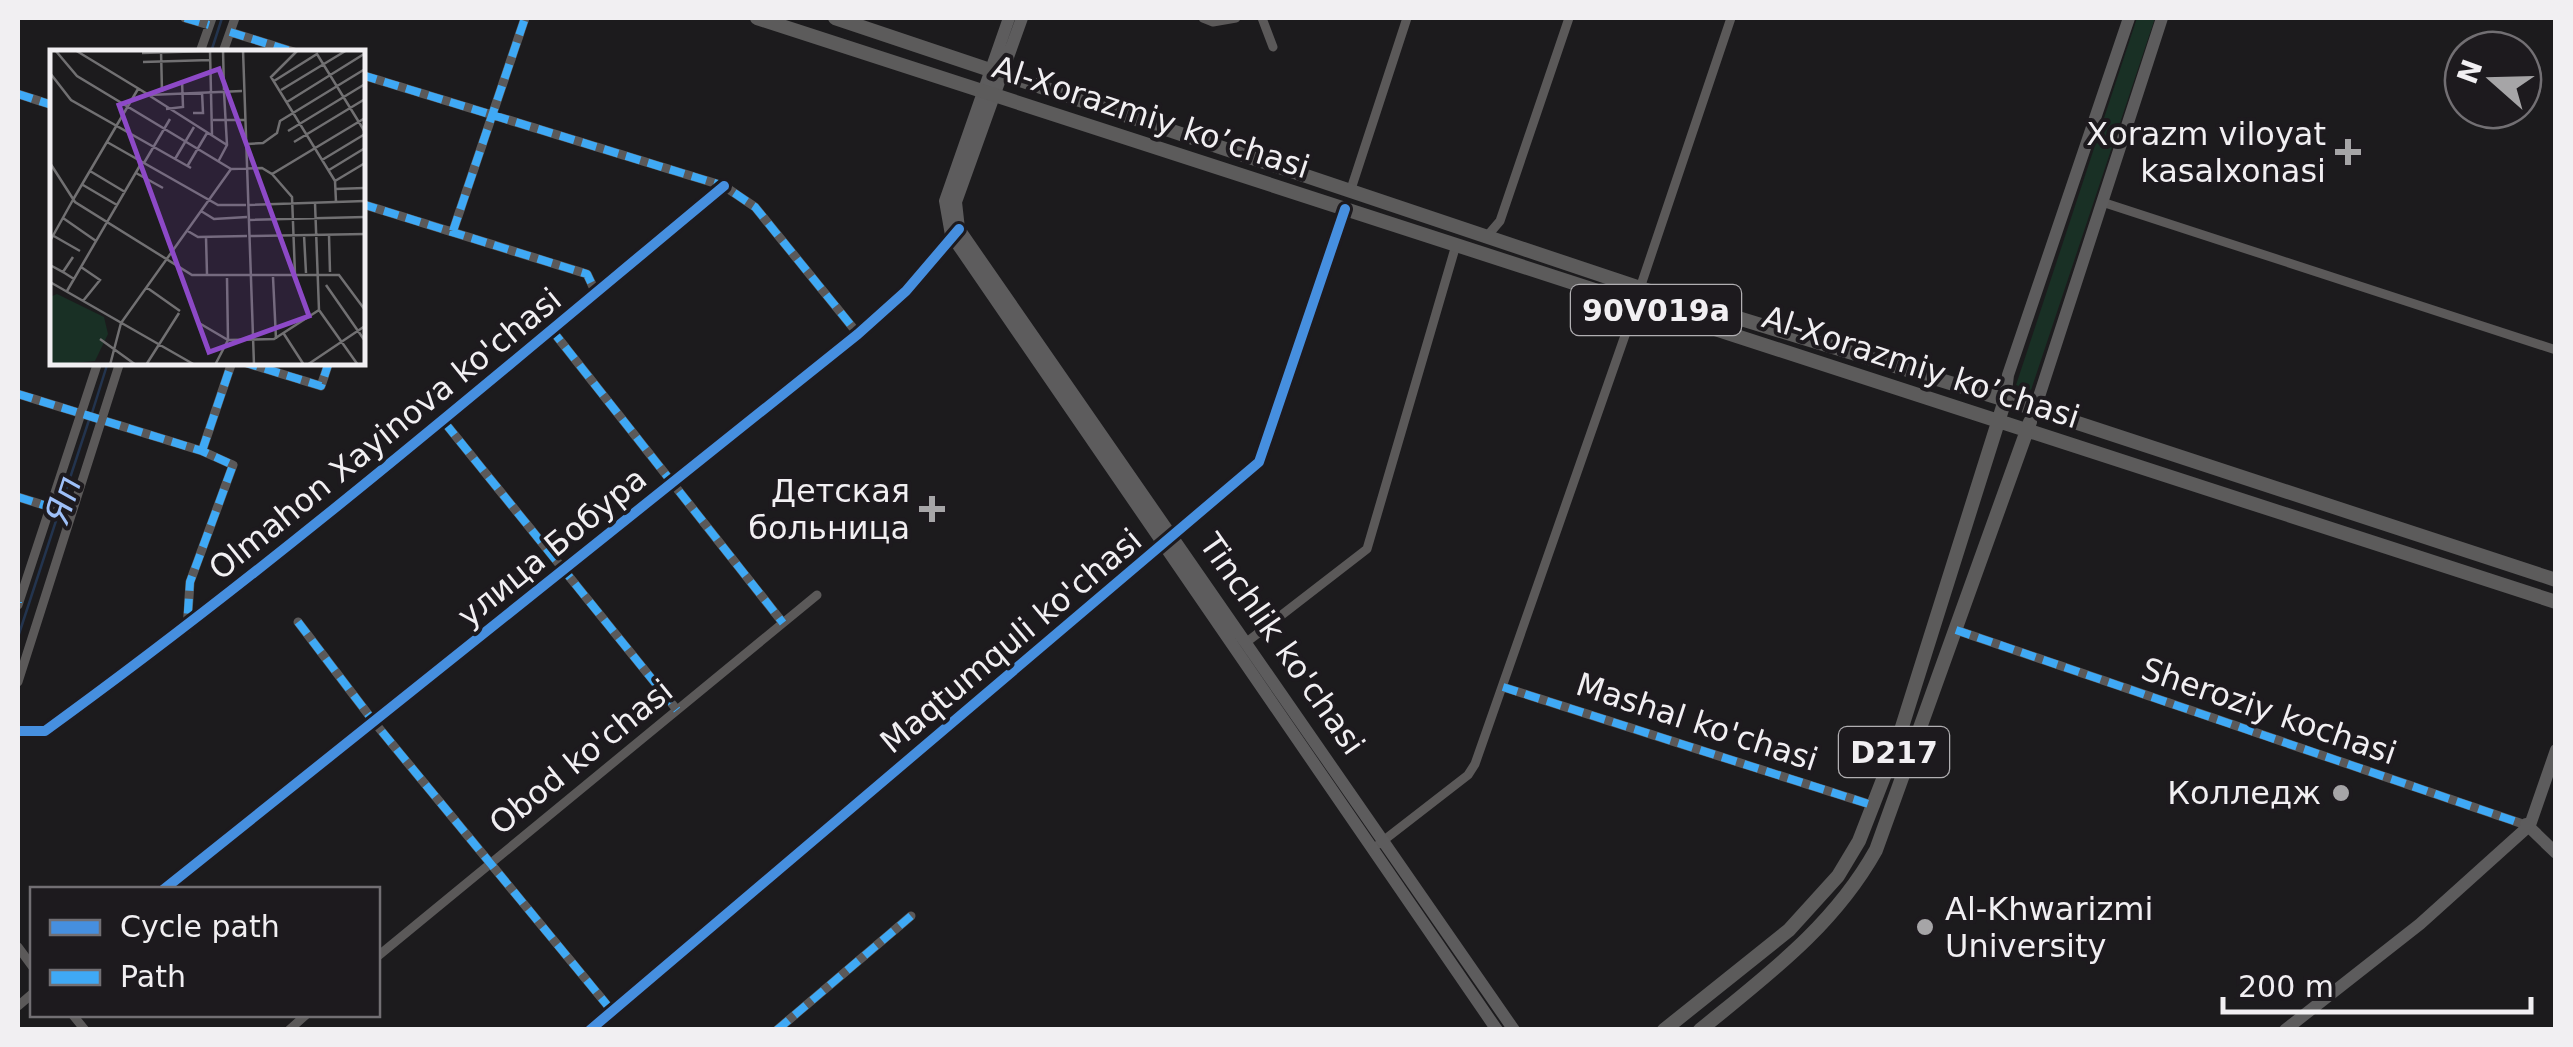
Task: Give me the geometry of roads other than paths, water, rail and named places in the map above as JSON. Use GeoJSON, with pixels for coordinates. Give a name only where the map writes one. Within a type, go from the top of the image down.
{"type":"FeatureCollection","features":[{"type":"Feature","properties":{"kind":"main road","name":"Al-Xorazmiy ko’chasi"},"geometry":{"type":"LineString","coordinates":[[757,18],[1456,245],[2005,400],[2556,580]]}},
{"type":"Feature","properties":{"kind":"main road","name":"Al-Xorazmiy ko’chasi"},"geometry":{"type":"LineString","coordinates":[[835,18],[1488,236],[1638,296],[2000,420],[2556,602]]}},
{"type":"Feature","properties":{"kind":"main road"},"geometry":{"type":"LineString","coordinates":[[955,232],[945,201],[987,93],[1009,18]]}},
{"type":"Feature","properties":{"kind":"main road"},"geometry":{"type":"LineString","coordinates":[[995,70],[1022,18]]}},
{"type":"Feature","properties":{"kind":"main road"},"geometry":{"type":"LineString","coordinates":[[2005,400],[2008,376],[2129,18]]}},
{"type":"Feature","properties":{"kind":"main road"},"geometry":{"type":"LineString","coordinates":[[2035,410],[2162,18]]}},
{"type":"Feature","properties":{"kind":"main road","name":"Tinchlik ko'chasi"},"geometry":{"type":"LineString","coordinates":[[955,232],[1378,845],[1514,1030]]}},
{"type":"Feature","properties":{"kind":"main road","name":"D217"},"geometry":{"type":"LineString","coordinates":[[1664,1030],[1815,904],[1838,876],[1875,806],[2005,400]]}},
{"type":"Feature","properties":{"kind":"main road","name":"D217"},"geometry":{"type":"LineString","coordinates":[[1700,1030],[1804,945],[1854,890],[1876,850],[1914,754],[2035,410]]}},
{"type":"Feature","properties":{"kind":"main road","name":"Tinchlik ko'chasi"},"geometry":{"type":"LineString","coordinates":[[1168,540],[1248,640],[1497,1030]]}},
{"type":"Feature","properties":{"kind":"main road"},"geometry":{"type":"LineString","coordinates":[[1896,746],[1914,754]]}},
{"type":"Feature","properties":{"kind":"main road"},"geometry":{"type":"LineString","coordinates":[[2285,1030],[2420,924],[2525,824],[2556,750]]}},
{"type":"Feature","properties":{"kind":"main road","name":"Sheroziy kochasi"},"geometry":{"type":"LineString","coordinates":[[2525,824],[2556,854]]}},
{"type":"Feature","properties":{"kind":"street"},"geometry":{"type":"LineString","coordinates":[[185,18],[210,21],[201,50]]}},
{"type":"Feature","properties":{"kind":"street"},"geometry":{"type":"LineString","coordinates":[[225,50],[235,18]]}},
{"type":"Feature","properties":{"kind":"street"},"geometry":{"type":"LineString","coordinates":[[453,231],[525,18]]}},
{"type":"Feature","properties":{"kind":"street"},"geometry":{"type":"LineString","coordinates":[[1203,18],[1213,22],[1236,18]]}},
{"type":"Feature","properties":{"kind":"street"},"geometry":{"type":"LineString","coordinates":[[1262,18],[1274,46]]}},
{"type":"Feature","properties":{"kind":"street"},"geometry":{"type":"LineString","coordinates":[[1350,192],[1407,18]]}},
{"type":"Feature","properties":{"kind":"street"},"geometry":{"type":"LineString","coordinates":[[1488,236],[1500,221],[1569,18]]}},
{"type":"Feature","properties":{"kind":"street"},"geometry":{"type":"LineString","coordinates":[[1378,845],[1468,774],[1503,687],[1731,18]]}},
{"type":"Feature","properties":{"kind":"street"},"geometry":{"type":"LineString","coordinates":[[230,32],[288,50]]}},
{"type":"Feature","properties":{"kind":"street"},"geometry":{"type":"LineString","coordinates":[[365,76],[724,186],[754,207],[858,334]]}},
{"type":"Feature","properties":{"kind":"street"},"geometry":{"type":"LineString","coordinates":[[18,94],[50,104]]}},
{"type":"Feature","properties":{"kind":"street","name":"Olmahon Xayinova ko'chasi"},"geometry":{"type":"LineString","coordinates":[[18,730],[45,731],[187,629],[445,423],[552,328],[724,186]]}},
{"type":"Feature","properties":{"kind":"street"},"geometry":{"type":"LineString","coordinates":[[2102,202],[2556,350]]}},
{"type":"Feature","properties":{"kind":"street"},"geometry":{"type":"LineString","coordinates":[[365,205],[587,274],[596,293]]}},
{"type":"Feature","properties":{"kind":"street","name":"Maqtumquli ko'chasi"},"geometry":{"type":"LineString","coordinates":[[598,1027],[1264,454],[1344,209]]}},
{"type":"Feature","properties":{"kind":"street","name":"улица Бобура"},"geometry":{"type":"LineString","coordinates":[[167,887],[858,334],[906,290],[955,232]]}},
{"type":"Feature","properties":{"kind":"street"},"geometry":{"type":"LineString","coordinates":[[1248,640],[1368,548],[1456,245]]}},
{"type":"Feature","properties":{"kind":"street"},"geometry":{"type":"LineString","coordinates":[[552,328],[783,623]]}},
{"type":"Feature","properties":{"kind":"street"},"geometry":{"type":"LineString","coordinates":[[18,603],[97,365]]}},
{"type":"Feature","properties":{"kind":"street"},"geometry":{"type":"LineString","coordinates":[[18,682],[119,365]]}},
{"type":"Feature","properties":{"kind":"street"},"geometry":{"type":"LineString","coordinates":[[202,451],[231,365]]}},
{"type":"Feature","properties":{"kind":"street"},"geometry":{"type":"LineString","coordinates":[[253,365],[322,386],[328,365]]}},
{"type":"Feature","properties":{"kind":"street"},"geometry":{"type":"LineString","coordinates":[[18,394],[100,423],[202,451],[233,465],[190,582],[187,629]]}},
{"type":"Feature","properties":{"kind":"street"},"geometry":{"type":"LineString","coordinates":[[445,423],[561,572],[677,710]]}},
{"type":"Feature","properties":{"kind":"street"},"geometry":{"type":"LineString","coordinates":[[18,497],[50,507]]}},
{"type":"Feature","properties":{"kind":"street","name":"Obod ko'chasi"},"geometry":{"type":"LineString","coordinates":[[380,954],[816,595]]}},
{"type":"Feature","properties":{"kind":"street"},"geometry":{"type":"LineString","coordinates":[[298,622],[374,722],[612,1011]]}},
{"type":"Feature","properties":{"kind":"street","name":"Sheroziy kochasi"},"geometry":{"type":"LineString","coordinates":[[1956,630],[2525,824]]}},
{"type":"Feature","properties":{"kind":"street","name":"Mashal ko'chasi"},"geometry":{"type":"LineString","coordinates":[[1503,687],[1875,806]]}},
{"type":"Feature","properties":{"kind":"street"},"geometry":{"type":"LineString","coordinates":[[777,1030],[911,916]]}},
{"type":"Feature","properties":{"kind":"waterway","name":"Яп"},"geometry":{"type":"LineString","coordinates":[[212,50],[222,18]]}},
{"type":"Feature","properties":{"kind":"waterway","name":"Яп"},"geometry":{"type":"LineString","coordinates":[[92,413],[107,365]]}},
{"type":"Feature","properties":{"kind":"waterway","name":"Яп"},"geometry":{"type":"LineString","coordinates":[[18,637],[89,420]]}},
{"type":"Feature","properties":{"kind":"place","name":"Xorazm viloyat kasalxonasi"},"geometry":{"type":"Point","coordinates":[2348,152]}},
{"type":"Feature","properties":{"kind":"place","name":"Детская больница"},"geometry":{"type":"Point","coordinates":[932,509]}},
{"type":"Feature","properties":{"kind":"place","name":"Колледж"},"geometry":{"type":"Point","coordinates":[2341,793]}},
{"type":"Feature","properties":{"kind":"place","name":"Al-Khwarizmi University"},"geometry":{"type":"Point","coordinates":[1925,927]}}]}
